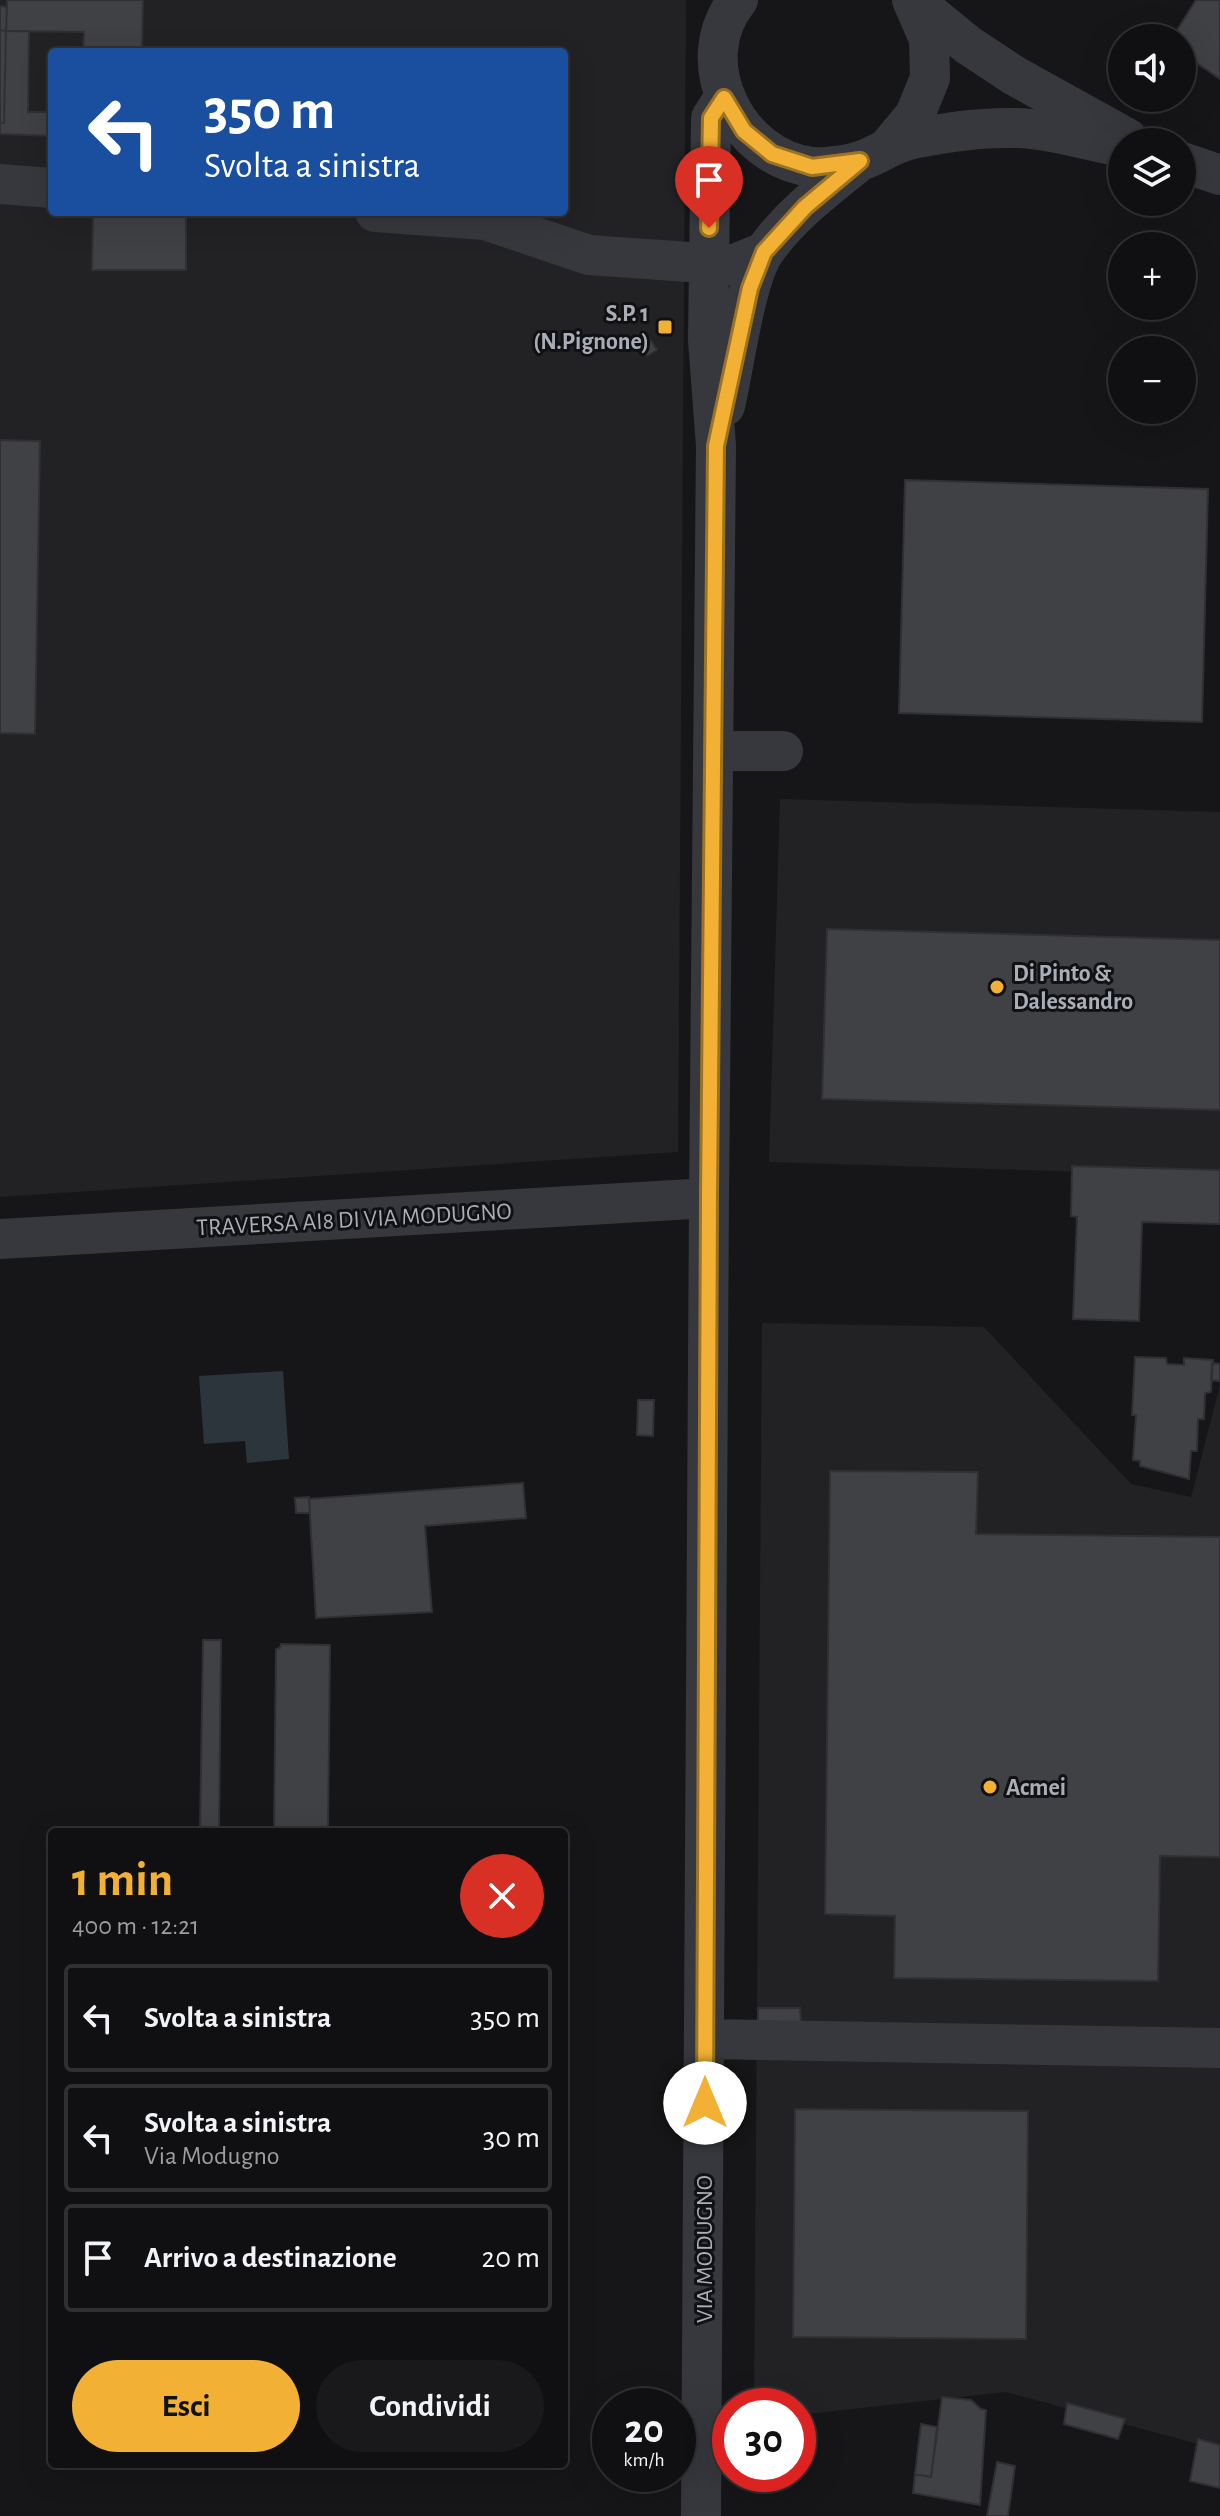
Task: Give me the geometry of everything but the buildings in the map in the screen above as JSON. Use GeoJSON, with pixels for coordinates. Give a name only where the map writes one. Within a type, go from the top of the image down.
{"type":"FeatureCollection","features":[{"type":"Feature","properties":{"kind":"street"},"geometry":{"type":"LineString","coordinates":[[913,0],[968,45],[1015,76],[1109,128]]}},
{"type":"Feature","properties":{"kind":"street","name":"VIA MODUGNO"},"geometry":{"type":"LineString","coordinates":[[716,446],[750,288],[764,252],[805,207],[875,153],[915,115],[930,78],[929,39],[913,0]]}},
{"type":"Feature","properties":{"kind":"street"},"geometry":{"type":"LineString","coordinates":[[725,10],[718,56],[724,98],[744,131],[772,154],[812,167],[971,129],[1017,128],[1108,144]]}},
{"type":"Feature","properties":{"kind":"street","name":"VIA MODUGNO"},"geometry":{"type":"LineString","coordinates":[[701,2516],[716,446],[708,340],[711,118],[724,98]]}},
{"type":"Feature","properties":{"kind":"street"},"geometry":{"type":"LineString","coordinates":[[1196,167],[1220,175]]}},
{"type":"Feature","properties":{"kind":"street"},"geometry":{"type":"LineString","coordinates":[[0,184],[48,188]]}},
{"type":"Feature","properties":{"kind":"street"},"geometry":{"type":"LineString","coordinates":[[430,216],[485,220],[589,255],[732,265],[764,252]]}},
{"type":"Feature","properties":{"kind":"street"},"geometry":{"type":"LineString","coordinates":[[713,751],[783,751]]}},
{"type":"Feature","properties":{"kind":"street","name":"TRAVERSA AI8 DI VIA MODUGNO"},"geometry":{"type":"LineString","coordinates":[[0,1239],[709,1198]]}},
{"type":"Feature","properties":{"kind":"street"},"geometry":{"type":"LineString","coordinates":[[705,2039],[1220,2048]]}},
{"type":"Feature","properties":{"kind":"shaded area"},"geometry":{"type":"Polygon","coordinates":[[[0,0],[686,0],[678,1152],[0,1197],[0,0]]]}},
{"type":"Feature","properties":{"kind":"shaded area","name":"Di Pinto & Dalessandro"},"geometry":{"type":"Polygon","coordinates":[[[780,799],[1220,812],[1220,1176],[769,1162],[780,799]]]}},
{"type":"Feature","properties":{"kind":"shaded area","name":"Acmei"},"geometry":{"type":"Polygon","coordinates":[[[762,1323],[984,1327],[1131,1484],[1191,1497],[1220,1385],[1220,2450],[1006,2392],[816,2413],[816,2388],[754,2388],[762,1323]]]}},
{"type":"Feature","properties":{"kind":"shaded area"},"geometry":{"type":"Polygon","coordinates":[[[283,1371],[289,1459],[247,1463],[245,1441],[204,1444],[199,1376],[283,1371]]]}},
{"type":"Feature","properties":{"kind":"place","name":"S.P. 1 (N.Pignone)"},"geometry":{"type":"Point","coordinates":[665,327]}},
{"type":"Feature","properties":{"kind":"place","name":"Di Pinto & Dalessandro"},"geometry":{"type":"Point","coordinates":[997,987]}},
{"type":"Feature","properties":{"kind":"place","name":"Acmei"},"geometry":{"type":"Point","coordinates":[990,1787]}},
{"type":"Feature","properties":{"kind":"route"},"geometry":{"type":"LineString","coordinates":[[705,2103],[716,446],[750,288],[764,252],[805,207],[860,161],[812,167],[772,154],[744,131],[724,98],[711,118],[709,228]]}}]}
